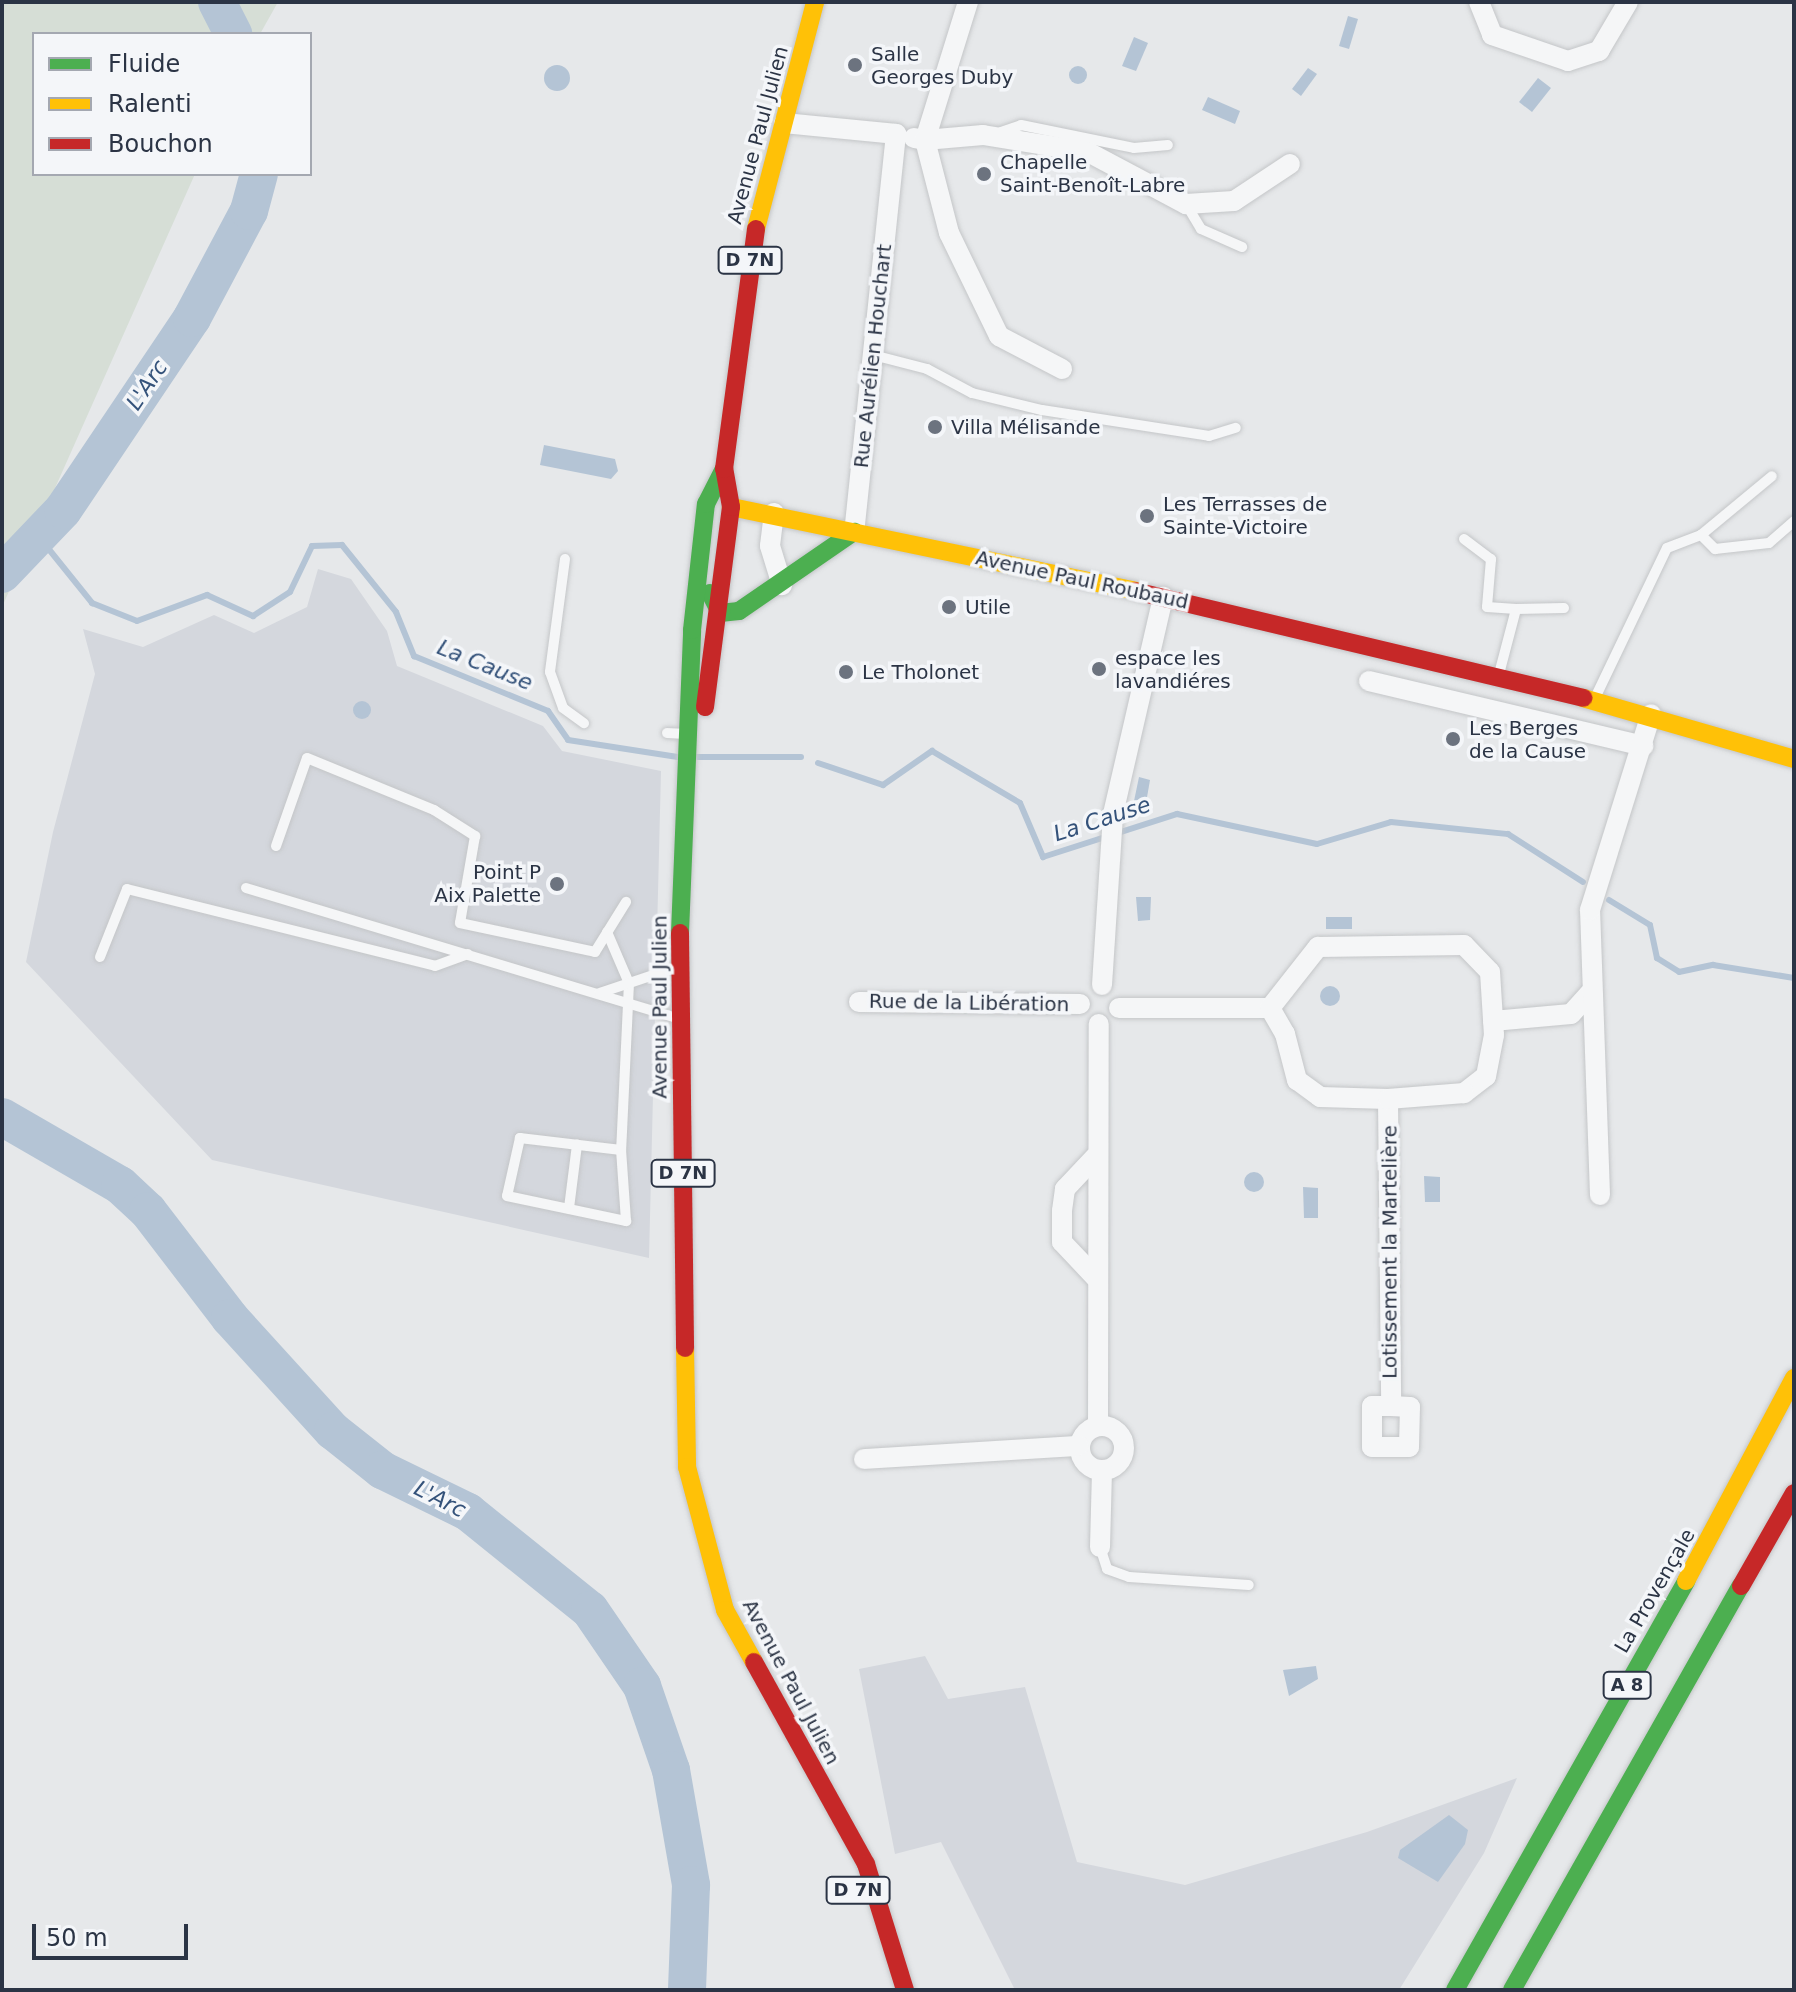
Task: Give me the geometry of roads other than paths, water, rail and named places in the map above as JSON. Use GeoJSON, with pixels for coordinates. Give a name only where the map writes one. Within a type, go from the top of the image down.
{"type":"FeatureCollection","features":[{"type":"Feature","properties":{"kind":"main road","name":"Avenue Paul Julien"},"geometry":{"type":"LineString","coordinates":[[815,2],[784,123],[766,178],[745,287],[724,469],[708,513],[692,630],[694,744],[679,967],[687,1467],[725,1610],[825,1790]]}},
{"type":"Feature","properties":{"kind":"main road","name":"Avenue Paul Julien"},"geometry":{"type":"LineString","coordinates":[[694,744],[720,613],[731,507],[724,469]]}},
{"type":"Feature","properties":{"kind":"main road","name":"Avenue Paul Roubaud"},"geometry":{"type":"LineString","coordinates":[[731,507],[774,513],[1163,597],[1651,714],[1794,759]]}},
{"type":"Feature","properties":{"kind":"main road"},"geometry":{"type":"LineString","coordinates":[[731,507],[708,513],[709,599],[720,613],[739,611],[788,589],[854,532]]}},
{"type":"Feature","properties":{"kind":"main road","name":"Avenue Paul Julien"},"geometry":{"type":"LineString","coordinates":[[690,795],[689,966],[700,1473],[706,1547]]}},
{"type":"Feature","properties":{"kind":"main road","name":"La Provençale"},"geometry":{"type":"LineString","coordinates":[[1455,1990],[1717,1527],[1794,1378]]}},
{"type":"Feature","properties":{"kind":"main road","name":"A 8"},"geometry":{"type":"LineString","coordinates":[[1512,1990],[1794,1493]]}},
{"type":"Feature","properties":{"kind":"main road"},"geometry":{"type":"LineString","coordinates":[[825,1790],[866,1864],[905,1990]]}},
{"type":"Feature","properties":{"kind":"main road","name":"D 7N"},"geometry":{"type":"LineString","coordinates":[[825,1790],[889,1990]]}},
{"type":"Feature","properties":{"kind":"street"},"geometry":{"type":"LineString","coordinates":[[968,2],[925,140],[949,233],[999,336],[1062,369]]}},
{"type":"Feature","properties":{"kind":"street"},"geometry":{"type":"LineString","coordinates":[[1479,2],[1492,35],[1542,55],[1568,61],[1590,57],[1628,2]]}},
{"type":"Feature","properties":{"kind":"street"},"geometry":{"type":"LineString","coordinates":[[784,123],[896,134],[925,140],[983,135],[1088,152],[1186,204],[1234,201],[1290,164]]}},
{"type":"Feature","properties":{"kind":"street","name":"Rue Aurélien Houchart"},"geometry":{"type":"LineString","coordinates":[[854,532],[896,134]]}},
{"type":"Feature","properties":{"kind":"street"},"geometry":{"type":"LineString","coordinates":[[774,513],[770,546],[788,589]]}},
{"type":"Feature","properties":{"kind":"street"},"geometry":{"type":"LineString","coordinates":[[1098,1426],[1095,1157],[1099,1024],[1113,1020],[1119,1008],[1117,996],[1102,985],[1108,863],[1113,814],[1163,597]]}},
{"type":"Feature","properties":{"kind":"street"},"geometry":{"type":"LineString","coordinates":[[1424,694],[1431,663]]}},
{"type":"Feature","properties":{"kind":"street"},"geometry":{"type":"LineString","coordinates":[[1369,681],[1643,746]]}},
{"type":"Feature","properties":{"kind":"street"},"geometry":{"type":"LineString","coordinates":[[1600,1195],[1590,993],[1590,910],[1615,819],[1643,746],[1651,714]]}},
{"type":"Feature","properties":{"kind":"street","name":"Lotissement la Martelière"},"geometry":{"type":"LineString","coordinates":[[1464,945],[1490,972],[1493,1021],[1486,1076],[1464,1093],[1388,1099],[1320,1097],[1297,1080],[1285,1034],[1270,1008],[1318,947],[1464,945]]}},
{"type":"Feature","properties":{"kind":"street","name":"Rue de la Libération"},"geometry":{"type":"LineString","coordinates":[[1099,1024],[1084,1016],[1080,1004],[1085,992],[1102,985]]}},
{"type":"Feature","properties":{"kind":"street"},"geometry":{"type":"LineString","coordinates":[[1493,1021],[1571,1014],[1590,993]]}},
{"type":"Feature","properties":{"kind":"street","name":"Rue de la Libération"},"geometry":{"type":"LineString","coordinates":[[859,1002],[1080,1004]]}},
{"type":"Feature","properties":{"kind":"street"},"geometry":{"type":"LineString","coordinates":[[1119,1008],[1270,1008]]}},
{"type":"Feature","properties":{"kind":"street","name":"Lotissement la Martelière"},"geometry":{"type":"LineString","coordinates":[[1388,1099],[1391,1406]]}},
{"type":"Feature","properties":{"kind":"street"},"geometry":{"type":"LineString","coordinates":[[1095,1157],[1065,1189],[1062,1242],[1096,1278]]}},
{"type":"Feature","properties":{"kind":"street"},"geometry":{"type":"LineString","coordinates":[[1098,1426],[1112,1427],[1124,1445],[1121,1460],[1102,1470],[1083,1461],[1079,1446],[1085,1433],[1098,1426]]}},
{"type":"Feature","properties":{"kind":"street"},"geometry":{"type":"LineString","coordinates":[[864,1459],[1079,1446]]}},
{"type":"Feature","properties":{"kind":"street"},"geometry":{"type":"LineString","coordinates":[[1100,1547],[1102,1470]]}},
{"type":"Feature","properties":{"kind":"lane"},"geometry":{"type":"LineString","coordinates":[[983,135],[1021,125],[1134,148],[1168,145]]}},
{"type":"Feature","properties":{"kind":"lane"},"geometry":{"type":"LineString","coordinates":[[1186,204],[1201,229],[1242,247]]}},
{"type":"Feature","properties":{"kind":"lane"},"geometry":{"type":"LineString","coordinates":[[873,355],[927,369],[972,393],[1042,410],[1209,436],[1236,428]]}},
{"type":"Feature","properties":{"kind":"lane"},"geometry":{"type":"LineString","coordinates":[[1594,702],[1667,548],[1701,535],[1772,476]]}},
{"type":"Feature","properties":{"kind":"lane"},"geometry":{"type":"LineString","coordinates":[[1701,535],[1715,549],[1740,549],[1769,543],[1794,521]]}},
{"type":"Feature","properties":{"kind":"lane"},"geometry":{"type":"LineString","coordinates":[[1464,539],[1491,559],[1487,607],[1564,608]]}},
{"type":"Feature","properties":{"kind":"lane"},"geometry":{"type":"LineString","coordinates":[[565,559],[550,672],[563,708],[584,723]]}},
{"type":"Feature","properties":{"kind":"lane"},"geometry":{"type":"LineString","coordinates":[[1498,679],[1516,609]]}},
{"type":"Feature","properties":{"kind":"lane"},"geometry":{"type":"LineString","coordinates":[[667,733],[694,744]]}},
{"type":"Feature","properties":{"kind":"lane"},"geometry":{"type":"LineString","coordinates":[[276,846],[307,758],[434,810],[475,836],[460,923],[595,952],[626,902]]}},
{"type":"Feature","properties":{"kind":"lane"},"geometry":{"type":"LineString","coordinates":[[246,888],[681,1020]]}},
{"type":"Feature","properties":{"kind":"lane"},"geometry":{"type":"LineString","coordinates":[[100,957],[127,889],[435,966],[470,954]]}},
{"type":"Feature","properties":{"kind":"lane"},"geometry":{"type":"LineString","coordinates":[[607,932],[629,983],[621,1150],[626,1221],[507,1196],[520,1138],[621,1150]]}},
{"type":"Feature","properties":{"kind":"lane"},"geometry":{"type":"LineString","coordinates":[[600,993],[679,967]]}},
{"type":"Feature","properties":{"kind":"lane"},"geometry":{"type":"LineString","coordinates":[[569,1208],[577,1145]]}},
{"type":"Feature","properties":{"kind":"lane"},"geometry":{"type":"LineString","coordinates":[[1100,1547],[1107,1569],[1129,1577],[1249,1585]]}},
{"type":"Feature","properties":{"kind":"water"},"geometry":{"type":"Polygon","coordinates":[[[1348,16],[1358,19],[1349,49],[1339,46],[1348,16]]]}},
{"type":"Feature","properties":{"kind":"water"},"geometry":{"type":"Polygon","coordinates":[[[1134,37],[1148,43],[1136,71],[1122,66],[1134,37]]]}},
{"type":"Feature","properties":{"kind":"water"},"geometry":{"type":"Polygon","coordinates":[[[557,65],[566,69],[570,78],[566,87],[557,91],[548,87],[544,78],[548,69],[557,65]]]}},
{"type":"Feature","properties":{"kind":"water"},"geometry":{"type":"Polygon","coordinates":[[[1078,66],[1087,75],[1078,84],[1069,75],[1078,66]]]}},
{"type":"Feature","properties":{"kind":"water"},"geometry":{"type":"Polygon","coordinates":[[[1308,68],[1317,74],[1301,96],[1292,89],[1308,68]]]}},
{"type":"Feature","properties":{"kind":"water"},"geometry":{"type":"Polygon","coordinates":[[[1538,78],[1551,88],[1532,112],[1519,102],[1538,78]]]}},
{"type":"Feature","properties":{"kind":"water"},"geometry":{"type":"Polygon","coordinates":[[[1208,97],[1240,111],[1235,124],[1202,110],[1208,97]]]}},
{"type":"Feature","properties":{"kind":"water"},"geometry":{"type":"Polygon","coordinates":[[[544,445],[615,459],[618,471],[611,479],[540,465],[544,445]]]}},
{"type":"Feature","properties":{"kind":"water"},"geometry":{"type":"Polygon","coordinates":[[[362,701],[371,710],[362,719],[353,710],[362,701]]]}},
{"type":"Feature","properties":{"kind":"water"},"geometry":{"type":"Polygon","coordinates":[[[1139,777],[1150,780],[1146,803],[1134,801],[1139,777]]]}},
{"type":"Feature","properties":{"kind":"water"},"geometry":{"type":"Polygon","coordinates":[[[1136,897],[1151,897],[1150,920],[1138,921],[1136,897]]]}},
{"type":"Feature","properties":{"kind":"water"},"geometry":{"type":"Polygon","coordinates":[[[1326,917],[1352,917],[1352,929],[1326,929],[1326,917]]]}},
{"type":"Feature","properties":{"kind":"water"},"geometry":{"type":"Polygon","coordinates":[[[1330,986],[1337,989],[1340,996],[1337,1003],[1330,1006],[1323,1003],[1320,996],[1323,989],[1330,986]]]}},
{"type":"Feature","properties":{"kind":"water"},"geometry":{"type":"Polygon","coordinates":[[[1254,1172],[1261,1175],[1264,1182],[1261,1189],[1254,1192],[1247,1189],[1244,1182],[1247,1175],[1254,1172]]]}},
{"type":"Feature","properties":{"kind":"water"},"geometry":{"type":"Polygon","coordinates":[[[1424,1176],[1440,1177],[1440,1202],[1425,1202],[1424,1176]]]}},
{"type":"Feature","properties":{"kind":"water"},"geometry":{"type":"Polygon","coordinates":[[[1303,1187],[1318,1188],[1318,1218],[1304,1218],[1303,1187]]]}},
{"type":"Feature","properties":{"kind":"water"},"geometry":{"type":"Polygon","coordinates":[[[1316,1666],[1318,1679],[1289,1696],[1283,1670],[1316,1666]]]}},
{"type":"Feature","properties":{"kind":"water"},"geometry":{"type":"Polygon","coordinates":[[[1449,1815],[1468,1830],[1465,1844],[1438,1882],[1398,1858],[1400,1850],[1449,1815]]]}},
{"type":"Feature","properties":{"kind":"waterway","name":"L'Arc"},"geometry":{"type":"LineString","coordinates":[[217,2],[232,32]]}},
{"type":"Feature","properties":{"kind":"waterway","name":"L'Arc"},"geometry":{"type":"LineString","coordinates":[[2,574],[63,510],[192,318],[249,211],[258,176]]}},
{"type":"Feature","properties":{"kind":"waterway","name":"La Cause"},"geometry":{"type":"LineString","coordinates":[[39,537],[92,603],[137,621],[207,595],[253,616],[290,592],[312,546],[342,545],[396,612],[414,656],[548,711],[568,740],[678,757]]}},
{"type":"Feature","properties":{"kind":"waterway","name":"La Cause"},"geometry":{"type":"LineString","coordinates":[[818,763],[883,785],[932,751],[1020,803],[1043,857],[1177,814],[1317,844],[1391,822],[1508,834],[1583,882]]}},
{"type":"Feature","properties":{"kind":"waterway","name":"La Cause"},"geometry":{"type":"LineString","coordinates":[[697,757],[801,757]]}},
{"type":"Feature","properties":{"kind":"waterway","name":"La Cause"},"geometry":{"type":"LineString","coordinates":[[1609,900],[1650,925],[1657,958],[1679,972],[1713,965],[1794,978]]}},
{"type":"Feature","properties":{"kind":"waterway","name":"L'Arc"},"geometry":{"type":"LineString","coordinates":[[2,1117],[120,1185],[148,1211],[230,1318],[333,1431],[382,1470],[468,1512],[590,1610],[642,1686],[671,1770],[691,1885],[687,1990]]}},
{"type":"Feature","properties":{"kind":"place","name":"Salle Georges Duby"},"geometry":{"type":"Point","coordinates":[855,65]}},
{"type":"Feature","properties":{"kind":"place","name":"Chapelle Saint-Benoît-Labre"},"geometry":{"type":"Point","coordinates":[984,174]}},
{"type":"Feature","properties":{"kind":"place","name":"Villa Mélisande"},"geometry":{"type":"Point","coordinates":[935,427]}},
{"type":"Feature","properties":{"kind":"place","name":"Les Terrasses de Sainte-Victoire"},"geometry":{"type":"Point","coordinates":[1147,516]}},
{"type":"Feature","properties":{"kind":"place","name":"Utile"},"geometry":{"type":"Point","coordinates":[949,607]}},
{"type":"Feature","properties":{"kind":"place","name":"espace les lavandiéres"},"geometry":{"type":"Point","coordinates":[1099,669]}},
{"type":"Feature","properties":{"kind":"place","name":"Le Tholonet"},"geometry":{"type":"Point","coordinates":[846,672]}},
{"type":"Feature","properties":{"kind":"place","name":"Les Berges de la Cause"},"geometry":{"type":"Point","coordinates":[1453,739]}},
{"type":"Feature","properties":{"kind":"place","name":"Point P Aix Palette"},"geometry":{"type":"Point","coordinates":[557,884]}}]}
